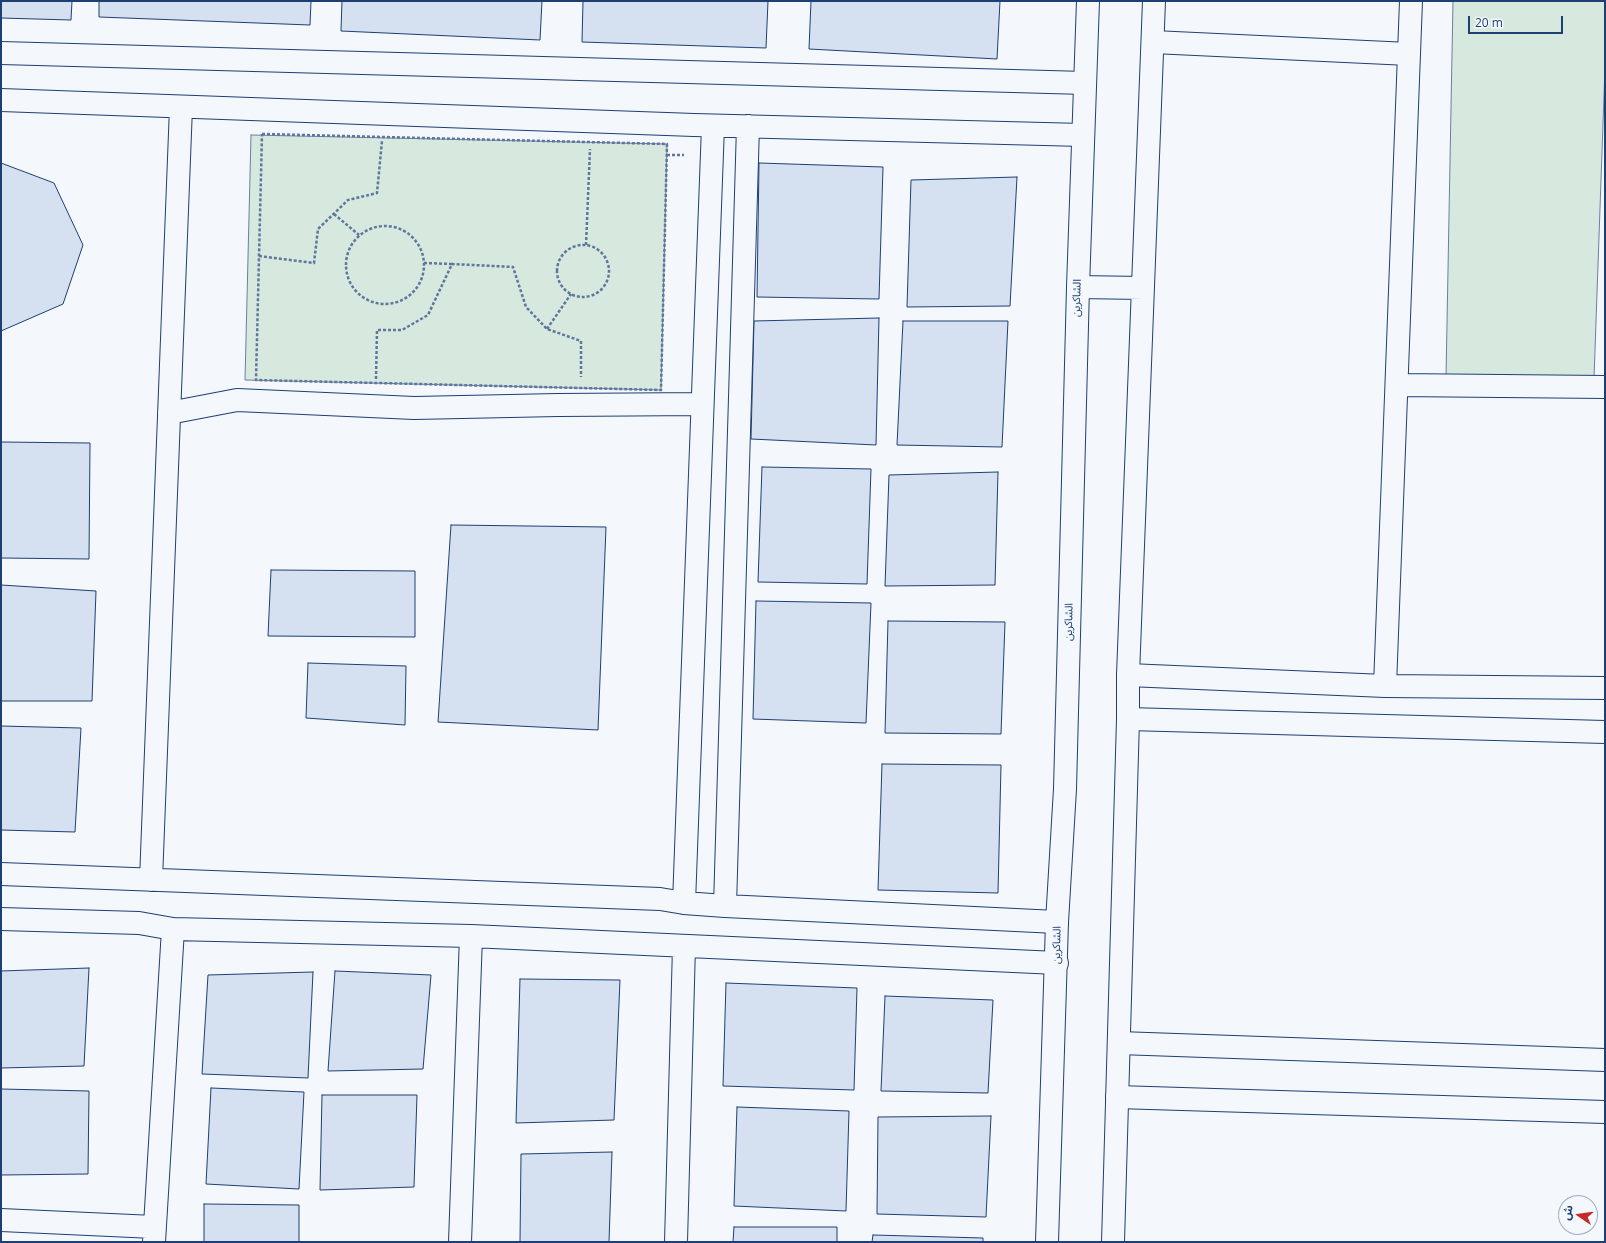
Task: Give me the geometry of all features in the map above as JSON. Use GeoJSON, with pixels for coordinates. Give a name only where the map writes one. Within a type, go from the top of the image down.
{"type":"FeatureCollection","features":[{"type":"Feature","properties":{"kind":"street","name":"الشاكرين"},"geometry":{"type":"LineString","coordinates":[[1047,1242],[1057,963],[1057,922],[1065,789],[1078,287],[1088,1]]}},
{"type":"Feature","properties":{"kind":"street"},"geometry":{"type":"LineString","coordinates":[[1113,1242],[1128,675],[1154,1]]}},
{"type":"Feature","properties":{"kind":"street"},"geometry":{"type":"LineString","coordinates":[[1384,686],[1411,1]]}},
{"type":"Feature","properties":{"kind":"street"},"geometry":{"type":"LineString","coordinates":[[1153,42],[1409,54]]}},
{"type":"Feature","properties":{"kind":"street"},"geometry":{"type":"LineString","coordinates":[[1,53],[1085,83]]}},
{"type":"Feature","properties":{"kind":"street"},"geometry":{"type":"LineString","coordinates":[[1,100],[713,126],[1083,135]]}},
{"type":"Feature","properties":{"kind":"street"},"geometry":{"type":"LineString","coordinates":[[151,880],[181,107]]}},
{"type":"Feature","properties":{"kind":"street"},"geometry":{"type":"LineString","coordinates":[[684,903],[713,126]]}},
{"type":"Feature","properties":{"kind":"street"},"geometry":{"type":"LineString","coordinates":[[725,906],[748,126]]}},
{"type":"Feature","properties":{"kind":"street"},"geometry":{"type":"LineString","coordinates":[[1078,287],[1143,288]]}},
{"type":"Feature","properties":{"kind":"street"},"geometry":{"type":"LineString","coordinates":[[1397,385],[1605,387]]}},
{"type":"Feature","properties":{"kind":"street"},"geometry":{"type":"LineString","coordinates":[[169,413],[237,400],[414,408],[702,404]]}},
{"type":"Feature","properties":{"kind":"street"},"geometry":{"type":"LineString","coordinates":[[1128,675],[1384,686],[1605,688]]}},
{"type":"Feature","properties":{"kind":"street"},"geometry":{"type":"LineString","coordinates":[[1128,719],[1605,732]]}},
{"type":"Feature","properties":{"kind":"street"},"geometry":{"type":"LineString","coordinates":[[1,874],[660,899],[684,903],[725,906],[1057,922]]}},
{"type":"Feature","properties":{"kind":"street"},"geometry":{"type":"LineString","coordinates":[[1,919],[139,923],[173,929],[471,936],[1057,963]]}},
{"type":"Feature","properties":{"kind":"street"},"geometry":{"type":"LineString","coordinates":[[1,1220],[154,1234],[173,929]]}},
{"type":"Feature","properties":{"kind":"street"},"geometry":{"type":"LineString","coordinates":[[460,1242],[471,936]]}},
{"type":"Feature","properties":{"kind":"street"},"geometry":{"type":"LineString","coordinates":[[676,1242],[684,946]]}},
{"type":"Feature","properties":{"kind":"street"},"geometry":{"type":"LineString","coordinates":[[1119,1043],[1605,1060]]}},
{"type":"Feature","properties":{"kind":"street"},"geometry":{"type":"LineString","coordinates":[[1117,1097],[1605,1112]]}},
{"type":"Feature","properties":{"kind":"path"},"geometry":{"type":"LineString","coordinates":[[262,134],[382,137],[667,144],[661,390],[256,380],[262,134]]}},
{"type":"Feature","properties":{"kind":"path"},"geometry":{"type":"LineString","coordinates":[[259,256],[314,263],[318,229],[348,200],[377,193],[382,137]]}},
{"type":"Feature","properties":{"kind":"path"},"geometry":{"type":"LineString","coordinates":[[586,245],[590,142]]}},
{"type":"Feature","properties":{"kind":"path"},"geometry":{"type":"LineString","coordinates":[[334,214],[359,235]]}},
{"type":"Feature","properties":{"kind":"path"},"geometry":{"type":"LineString","coordinates":[[383,225],[395,226],[407,231],[416,239],[422,251],[424,263],[423,276],[417,288],[407,298],[395,303],[381,304],[368,300],[358,292],[350,281],[347,269],[347,256],[359,235],[370,228],[383,225]]}},
{"type":"Feature","properties":{"kind":"path"},"geometry":{"type":"LineString","coordinates":[[577,245],[586,245],[594,247],[602,252],[606,259],[609,275],[601,289],[595,294],[579,296],[571,294],[559,281],[557,273],[558,263],[569,249],[577,245]]}},
{"type":"Feature","properties":{"kind":"path"},"geometry":{"type":"LineString","coordinates":[[424,263],[513,267],[526,307],[547,328],[580,341],[582,388]]}},
{"type":"Feature","properties":{"kind":"path"},"geometry":{"type":"LineString","coordinates":[[376,383],[376,330],[402,330],[428,315],[452,264]]}},
{"type":"Feature","properties":{"kind":"path"},"geometry":{"type":"LineString","coordinates":[[547,328],[571,294]]}},
{"type":"Feature","properties":{"kind":"shaded area"},"geometry":{"type":"Polygon","coordinates":[[[1453,1],[1605,1],[1605,67],[1594,378],[1446,377],[1453,1]]]}},
{"type":"Feature","properties":{"kind":"shaded area"},"geometry":{"type":"Polygon","coordinates":[[[251,135],[667,144],[661,390],[245,380],[251,135]]]}},
{"type":"Feature","properties":{"kind":"building"},"geometry":{"type":"Polygon","coordinates":[[[1,1],[72,1],[71,20],[1,18],[1,1]]]}},
{"type":"Feature","properties":{"kind":"building"},"geometry":{"type":"Polygon","coordinates":[[[99,1],[311,1],[310,25],[99,17],[99,1]]]}},
{"type":"Feature","properties":{"kind":"building"},"geometry":{"type":"Polygon","coordinates":[[[342,1],[542,1],[540,40],[341,31],[342,1]]]}},
{"type":"Feature","properties":{"kind":"building"},"geometry":{"type":"Polygon","coordinates":[[[583,1],[768,1],[766,48],[582,42],[583,1]]]}},
{"type":"Feature","properties":{"kind":"building"},"geometry":{"type":"Polygon","coordinates":[[[811,1],[1000,1],[997,59],[809,49],[811,1]]]}},
{"type":"Feature","properties":{"kind":"building"},"geometry":{"type":"Polygon","coordinates":[[[1,163],[54,183],[83,245],[63,304],[1,331],[1,163]]]}},
{"type":"Feature","properties":{"kind":"building"},"geometry":{"type":"Polygon","coordinates":[[[759,163],[883,167],[879,299],[757,297],[759,163]]]}},
{"type":"Feature","properties":{"kind":"building"},"geometry":{"type":"Polygon","coordinates":[[[1017,177],[1010,306],[907,307],[911,180],[1017,177]]]}},
{"type":"Feature","properties":{"kind":"building"},"geometry":{"type":"Polygon","coordinates":[[[879,318],[876,445],[751,439],[754,321],[879,318]]]}},
{"type":"Feature","properties":{"kind":"building"},"geometry":{"type":"Polygon","coordinates":[[[903,321],[1008,321],[1002,447],[897,445],[903,321]]]}},
{"type":"Feature","properties":{"kind":"building"},"geometry":{"type":"Polygon","coordinates":[[[1,442],[90,443],[89,559],[1,558],[1,442]]]}},
{"type":"Feature","properties":{"kind":"building"},"geometry":{"type":"Polygon","coordinates":[[[762,467],[871,469],[867,584],[758,582],[762,467]]]}},
{"type":"Feature","properties":{"kind":"building"},"geometry":{"type":"Polygon","coordinates":[[[998,472],[995,585],[885,586],[889,475],[998,472]]]}},
{"type":"Feature","properties":{"kind":"building"},"geometry":{"type":"Polygon","coordinates":[[[451,525],[606,527],[598,730],[438,722],[451,525]]]}},
{"type":"Feature","properties":{"kind":"building"},"geometry":{"type":"Polygon","coordinates":[[[271,570],[415,571],[415,637],[268,636],[271,570]]]}},
{"type":"Feature","properties":{"kind":"building"},"geometry":{"type":"Polygon","coordinates":[[[1,585],[96,591],[92,701],[1,701],[1,585]]]}},
{"type":"Feature","properties":{"kind":"building"},"geometry":{"type":"Polygon","coordinates":[[[756,601],[871,603],[866,723],[753,719],[756,601]]]}},
{"type":"Feature","properties":{"kind":"building"},"geometry":{"type":"Polygon","coordinates":[[[888,621],[1005,622],[1001,734],[885,733],[888,621]]]}},
{"type":"Feature","properties":{"kind":"building"},"geometry":{"type":"Polygon","coordinates":[[[308,663],[406,666],[405,725],[306,718],[308,663]]]}},
{"type":"Feature","properties":{"kind":"building"},"geometry":{"type":"Polygon","coordinates":[[[1,726],[81,728],[75,832],[1,830],[1,726]]]}},
{"type":"Feature","properties":{"kind":"building"},"geometry":{"type":"Polygon","coordinates":[[[882,764],[1001,765],[998,893],[878,890],[882,764]]]}},
{"type":"Feature","properties":{"kind":"building"},"geometry":{"type":"Polygon","coordinates":[[[89,968],[84,1066],[1,1068],[1,971],[89,968]]]}},
{"type":"Feature","properties":{"kind":"building"},"geometry":{"type":"Polygon","coordinates":[[[335,971],[431,975],[423,1069],[328,1071],[335,971]]]}},
{"type":"Feature","properties":{"kind":"building"},"geometry":{"type":"Polygon","coordinates":[[[313,972],[308,1078],[202,1074],[208,975],[313,972]]]}},
{"type":"Feature","properties":{"kind":"building"},"geometry":{"type":"Polygon","coordinates":[[[520,979],[620,980],[614,1120],[516,1123],[520,979]]]}},
{"type":"Feature","properties":{"kind":"building"},"geometry":{"type":"Polygon","coordinates":[[[726,983],[857,988],[854,1090],[723,1086],[726,983]]]}},
{"type":"Feature","properties":{"kind":"building"},"geometry":{"type":"Polygon","coordinates":[[[885,996],[993,1000],[988,1093],[881,1091],[885,996]]]}},
{"type":"Feature","properties":{"kind":"building"},"geometry":{"type":"Polygon","coordinates":[[[211,1088],[304,1092],[299,1189],[206,1184],[211,1088]]]}},
{"type":"Feature","properties":{"kind":"building"},"geometry":{"type":"Polygon","coordinates":[[[1,1089],[89,1091],[88,1174],[1,1175],[1,1089]]]}},
{"type":"Feature","properties":{"kind":"building"},"geometry":{"type":"Polygon","coordinates":[[[322,1095],[417,1095],[414,1187],[320,1190],[322,1095]]]}},
{"type":"Feature","properties":{"kind":"building"},"geometry":{"type":"Polygon","coordinates":[[[737,1107],[849,1111],[846,1211],[734,1206],[737,1107]]]}},
{"type":"Feature","properties":{"kind":"building"},"geometry":{"type":"Polygon","coordinates":[[[991,1116],[986,1217],[877,1214],[878,1117],[991,1116]]]}},
{"type":"Feature","properties":{"kind":"building"},"geometry":{"type":"Polygon","coordinates":[[[612,1152],[609,1242],[520,1242],[521,1154],[612,1152]]]}},
{"type":"Feature","properties":{"kind":"building"},"geometry":{"type":"Polygon","coordinates":[[[204,1204],[299,1205],[299,1242],[204,1242],[204,1204]]]}},
{"type":"Feature","properties":{"kind":"building"},"geometry":{"type":"Polygon","coordinates":[[[734,1227],[837,1227],[837,1242],[733,1242],[734,1227]]]}},
{"type":"Feature","properties":{"kind":"building"},"geometry":{"type":"Polygon","coordinates":[[[873,1235],[983,1238],[983,1242],[872,1242],[873,1235]]]}}]}
